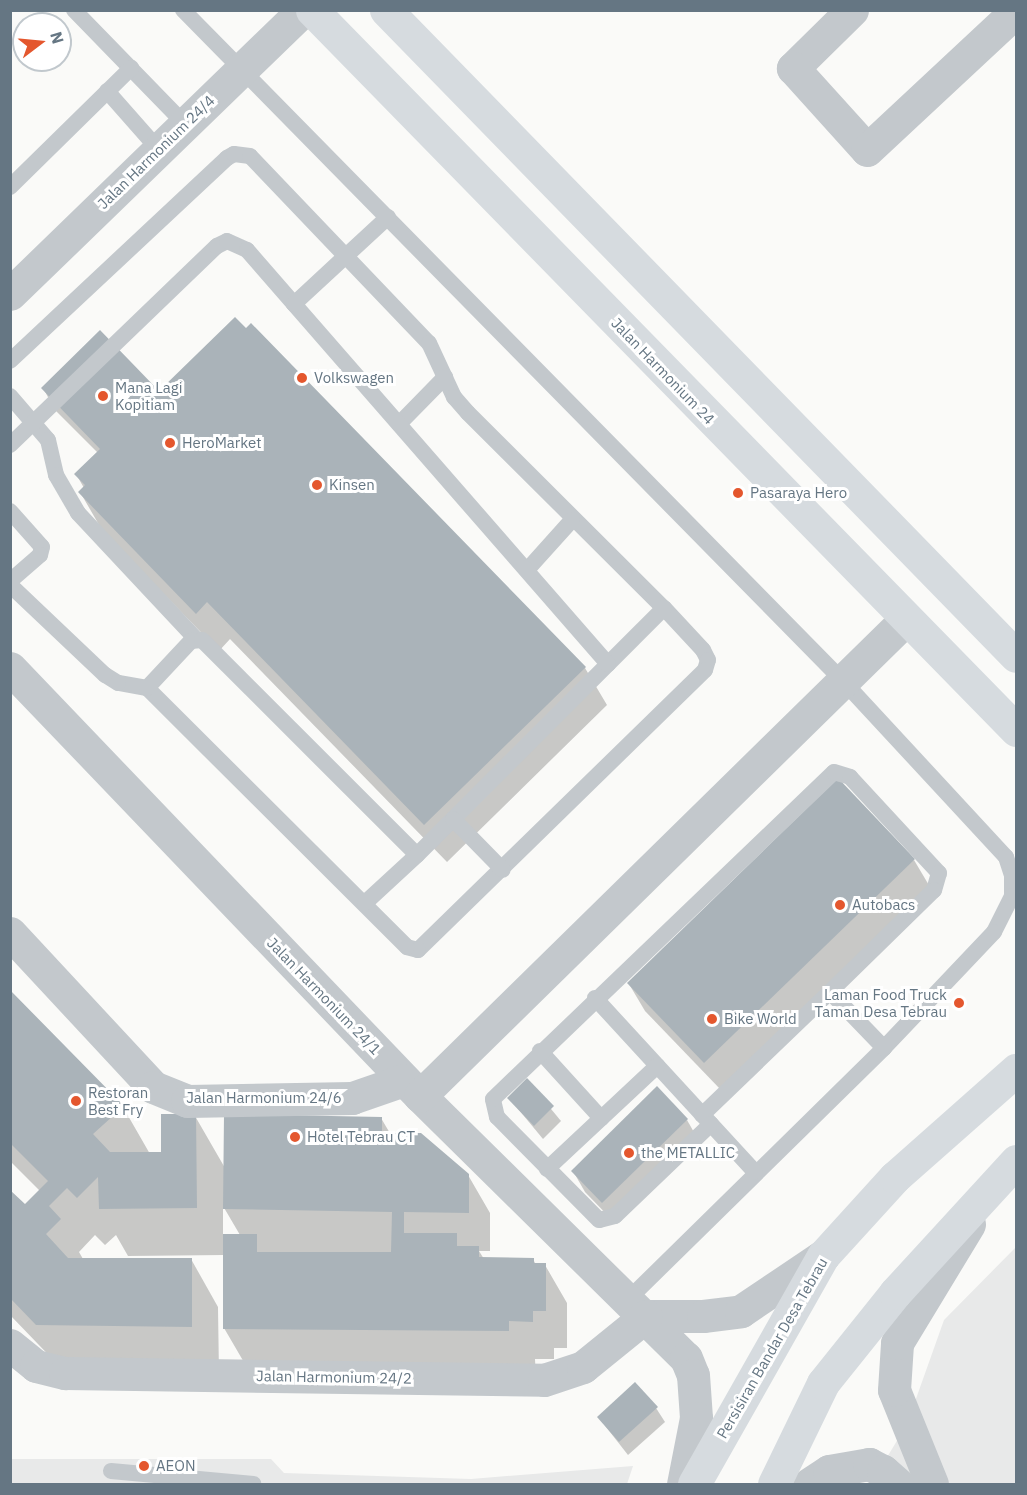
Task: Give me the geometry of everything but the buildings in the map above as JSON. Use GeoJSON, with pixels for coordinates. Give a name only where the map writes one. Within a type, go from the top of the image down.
{"type":"FeatureCollection","features":[{"type":"Feature","properties":{"kind":"street","name":"Jalan Harmonium 24/4"},"geometry":{"type":"LineString","coordinates":[[10,294],[303,10]]}},
{"type":"Feature","properties":{"kind":"street","name":"Jalan Harmonium 24"},"geometry":{"type":"LineString","coordinates":[[312,10],[1013,729]]}},
{"type":"Feature","properties":{"kind":"street"},"geometry":{"type":"LineString","coordinates":[[386,10],[1017,656]]}},
{"type":"Feature","properties":{"kind":"street"},"geometry":{"type":"LineString","coordinates":[[852,10],[793,69],[867,150],[1017,11]]}},
{"type":"Feature","properties":{"kind":"street"},"geometry":{"type":"LineString","coordinates":[[412,1088],[905,620]]}},
{"type":"Feature","properties":{"kind":"street","name":"Jalan Harmonium 24/1"},"geometry":{"type":"LineString","coordinates":[[10,668],[412,1088],[638,1307],[686,1358],[693,1375],[696,1418],[683,1485]]}},
{"type":"Feature","properties":{"kind":"street","name":"Jalan Harmonium 24/6"},"geometry":{"type":"LineString","coordinates":[[10,933],[153,1087],[187,1101],[352,1098],[412,1088]]}},
{"type":"Feature","properties":{"kind":"street","name":"Persisiran Bandar Desa Tebrau"},"geometry":{"type":"LineString","coordinates":[[694,1485],[823,1256],[895,1177],[1017,1070]]}},
{"type":"Feature","properties":{"kind":"street"},"geometry":{"type":"LineString","coordinates":[[774,1485],[823,1383],[895,1293],[1017,1161]]}},
{"type":"Feature","properties":{"kind":"street"},"geometry":{"type":"LineString","coordinates":[[932,1485],[894,1390],[897,1343],[989,1192]]}},
{"type":"Feature","properties":{"kind":"street"},"geometry":{"type":"LineString","coordinates":[[638,1307],[712,1316],[741,1311],[823,1256]]}},
{"type":"Feature","properties":{"kind":"street","name":"Jalan Harmonium 24/2"},"geometry":{"type":"LineString","coordinates":[[10,1345],[36,1366],[65,1373],[544,1380],[565,1376],[583,1367],[638,1307]]}},
{"type":"Feature","properties":{"kind":"street"},"geometry":{"type":"LineString","coordinates":[[809,1485],[829,1471],[868,1464],[883,1471],[898,1485]]}},
{"type":"Feature","properties":{"kind":"lane"},"geometry":{"type":"LineString","coordinates":[[74,10],[185,124]]}},
{"type":"Feature","properties":{"kind":"lane"},"geometry":{"type":"LineString","coordinates":[[183,10],[843,681],[994,841],[1006,857],[1012,876],[1009,906],[994,932],[884,1048],[754,1172],[638,1307]]}},
{"type":"Feature","properties":{"kind":"lane"},"geometry":{"type":"LineString","coordinates":[[10,188],[131,68]]}},
{"type":"Feature","properties":{"kind":"lane"},"geometry":{"type":"LineString","coordinates":[[107,92],[159,150]]}},
{"type":"Feature","properties":{"kind":"lane"},"geometry":{"type":"LineString","coordinates":[[10,361],[234,154],[250,156],[345,258],[429,343],[445,377],[468,413],[572,520],[664,608],[703,650],[708,660],[705,670],[503,870],[418,950],[407,947],[147,688],[118,683],[105,675],[10,583],[40,555],[42,547],[10,511]]}},
{"type":"Feature","properties":{"kind":"lane"},"geometry":{"type":"LineString","coordinates":[[294,304],[388,217]]}},
{"type":"Feature","properties":{"kind":"lane"},"geometry":{"type":"LineString","coordinates":[[10,445],[217,246],[227,241],[247,250],[608,664]]}},
{"type":"Feature","properties":{"kind":"lane"},"geometry":{"type":"LineString","coordinates":[[399,424],[445,377]]}},
{"type":"Feature","properties":{"kind":"lane"},"geometry":{"type":"LineString","coordinates":[[10,396],[34,421],[48,440],[56,475],[78,513],[197,640],[208,644],[417,855]]}},
{"type":"Feature","properties":{"kind":"lane"},"geometry":{"type":"LineString","coordinates":[[527,570],[572,520]]}},
{"type":"Feature","properties":{"kind":"lane"},"geometry":{"type":"LineString","coordinates":[[365,903],[417,855],[664,608]]}},
{"type":"Feature","properties":{"kind":"lane"},"geometry":{"type":"LineString","coordinates":[[147,688],[191,641],[197,640]]}},
{"type":"Feature","properties":{"kind":"lane"},"geometry":{"type":"LineString","coordinates":[[842,772],[934,865],[939,882],[830,992],[608,1220],[591,1215],[493,1109],[498,1092],[540,1051],[825,776],[842,772]]}},
{"type":"Feature","properties":{"kind":"lane"},"geometry":{"type":"LineString","coordinates":[[453,819],[503,870]]}},
{"type":"Feature","properties":{"kind":"lane"},"geometry":{"type":"LineString","coordinates":[[830,992],[884,1048]]}},
{"type":"Feature","properties":{"kind":"lane"},"geometry":{"type":"LineString","coordinates":[[595,998],[754,1172]]}},
{"type":"Feature","properties":{"kind":"lane"},"geometry":{"type":"LineString","coordinates":[[540,1051],[601,1118]]}},
{"type":"Feature","properties":{"kind":"lane"},"geometry":{"type":"LineString","coordinates":[[547,1168],[657,1066]]}},
{"type":"Feature","properties":{"kind":"lane"},"geometry":{"type":"LineString","coordinates":[[111,1472],[253,1485]]}},
{"type":"Feature","properties":{"kind":"shaded area"},"geometry":{"type":"Polygon","coordinates":[[[1016,1247],[1016,1484],[871,1484],[907,1424],[944,1320],[1016,1247]]]}},
{"type":"Feature","properties":{"kind":"shaded area","name":"AEON"},"geometry":{"type":"Polygon","coordinates":[[[11,1459],[271,1459],[284,1473],[471,1479],[633,1466],[627,1484],[11,1484],[11,1459]]]}},
{"type":"Feature","properties":{"kind":"place","name":"Volkswagen"},"geometry":{"type":"Point","coordinates":[302,378]}},
{"type":"Feature","properties":{"kind":"place","name":"Mana Lagi Kopitiam"},"geometry":{"type":"Point","coordinates":[103,396]}},
{"type":"Feature","properties":{"kind":"place","name":"HeroMarket"},"geometry":{"type":"Point","coordinates":[170,443]}},
{"type":"Feature","properties":{"kind":"place","name":"Kinsen"},"geometry":{"type":"Point","coordinates":[317,485]}},
{"type":"Feature","properties":{"kind":"place","name":"Pasaraya Hero"},"geometry":{"type":"Point","coordinates":[738,493]}},
{"type":"Feature","properties":{"kind":"place","name":"Autobacs"},"geometry":{"type":"Point","coordinates":[840,905]}},
{"type":"Feature","properties":{"kind":"place","name":"Laman Food Truck Taman Desa Tebrau"},"geometry":{"type":"Point","coordinates":[959,1003]}},
{"type":"Feature","properties":{"kind":"place","name":"Bike World"},"geometry":{"type":"Point","coordinates":[712,1019]}},
{"type":"Feature","properties":{"kind":"place","name":"Restoran Best Fry"},"geometry":{"type":"Point","coordinates":[76,1101]}},
{"type":"Feature","properties":{"kind":"place","name":"Hotel Tebrau CT"},"geometry":{"type":"Point","coordinates":[295,1137]}},
{"type":"Feature","properties":{"kind":"place","name":"the METALLIC"},"geometry":{"type":"Point","coordinates":[629,1153]}},
{"type":"Feature","properties":{"kind":"place","name":"AEON"},"geometry":{"type":"Point","coordinates":[144,1466]}}]}
